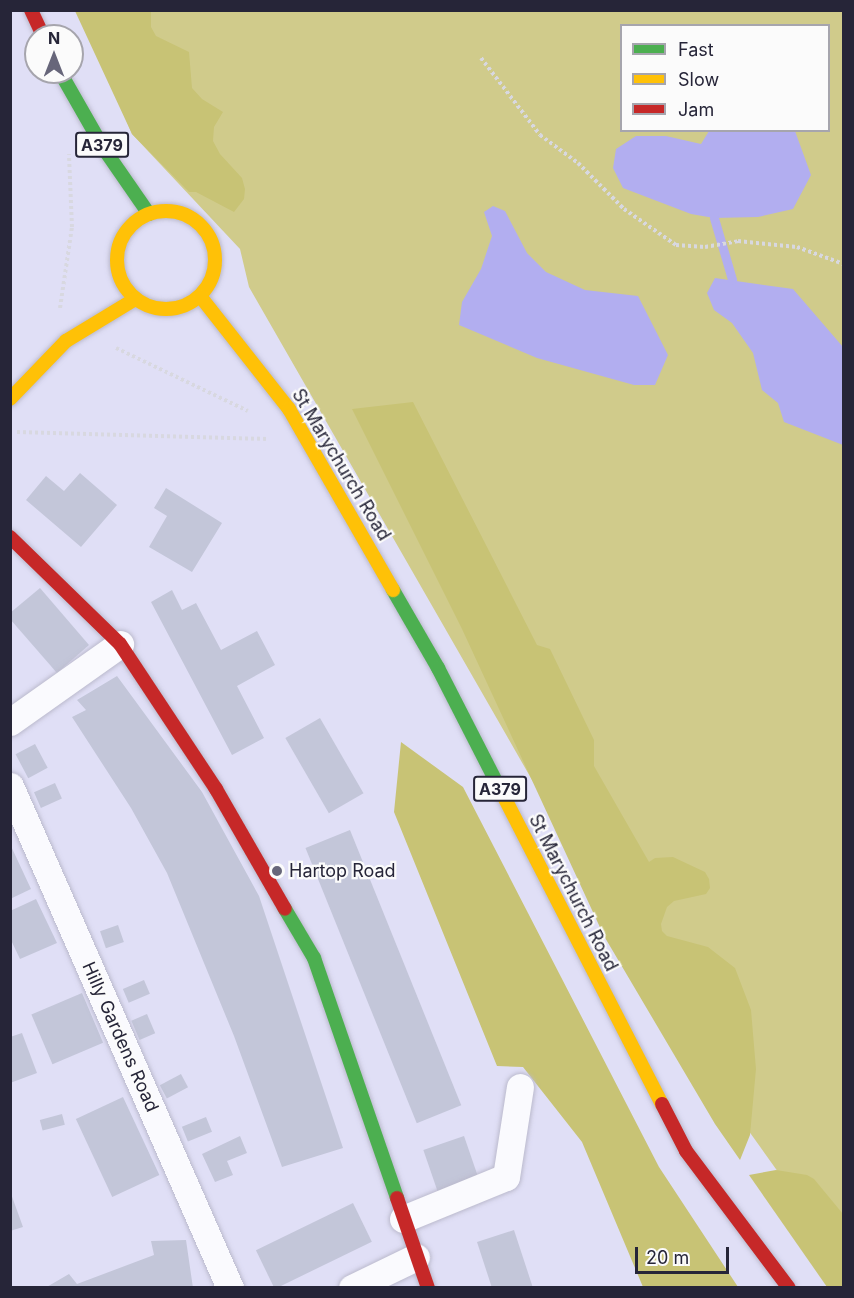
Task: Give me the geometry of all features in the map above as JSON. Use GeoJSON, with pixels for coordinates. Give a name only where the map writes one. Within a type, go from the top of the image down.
{"type":"FeatureCollection","features":[{"type":"Feature","properties":{"kind":"main road"},"geometry":{"type":"LineString","coordinates":[[31,10],[37,24]]}},
{"type":"Feature","properties":{"kind":"main road","name":"A379"},"geometry":{"type":"LineString","coordinates":[[67,84],[104,149],[149,214]]}},
{"type":"Feature","properties":{"kind":"main road"},"geometry":{"type":"LineString","coordinates":[[166,210],[182,213],[197,221],[208,234],[215,250],[215,267],[210,283],[200,296],[175,309],[147,306],[125,288],[119,274],[116,259],[125,231],[149,214],[166,210]]}},
{"type":"Feature","properties":{"kind":"main road","name":"St Marychurch Road"},"geometry":{"type":"LineString","coordinates":[[200,296],[289,409],[308,440],[438,668],[686,1151],[789,1287]]}},
{"type":"Feature","properties":{"kind":"main road"},"geometry":{"type":"LineString","coordinates":[[10,399],[66,341],[135,298]]}},
{"type":"Feature","properties":{"kind":"main road"},"geometry":{"type":"LineString","coordinates":[[10,537],[120,644],[216,789],[314,958],[428,1287]]}},
{"type":"Feature","properties":{"kind":"street"},"geometry":{"type":"LineString","coordinates":[[10,722],[120,644]]}},
{"type":"Feature","properties":{"kind":"street","name":"Hilly Gardens Road"},"geometry":{"type":"LineString","coordinates":[[10,786],[230,1287]]}},
{"type":"Feature","properties":{"kind":"street"},"geometry":{"type":"LineString","coordinates":[[403,1219],[506,1177],[520,1087]]}},
{"type":"Feature","properties":{"kind":"street"},"geometry":{"type":"LineString","coordinates":[[352,1287],[416,1257]]}},
{"type":"Feature","properties":{"kind":"path"},"geometry":{"type":"LineString","coordinates":[[481,58],[540,135],[578,163],[624,209],[676,245],[705,247],[738,241],[797,247],[843,264]]}},
{"type":"Feature","properties":{"kind":"path"},"geometry":{"type":"LineString","coordinates":[[66,341],[60,304],[72,227],[68,148]]}},
{"type":"Feature","properties":{"kind":"path"},"geometry":{"type":"LineString","coordinates":[[81,332],[257,415]]}},
{"type":"Feature","properties":{"kind":"path"},"geometry":{"type":"LineString","coordinates":[[10,432],[308,440]]}},
{"type":"Feature","properties":{"kind":"shaded area"},"geometry":{"type":"Polygon","coordinates":[[[75,11],[151,11],[151,27],[156,36],[189,52],[192,88],[202,99],[223,112],[214,127],[213,141],[220,154],[242,178],[245,189],[244,199],[234,212],[196,192],[189,192],[132,134],[84,30],[84,24],[81,24],[75,11]]]}},
{"type":"Feature","properties":{"kind":"shaded area"},"geometry":{"type":"Polygon","coordinates":[[[81,11],[843,11],[843,1263],[671,1022],[249,287],[240,249],[132,134],[81,11]]]}},
{"type":"Feature","properties":{"kind":"shaded area"},"geometry":{"type":"Polygon","coordinates":[[[708,132],[795,132],[811,175],[793,209],[758,217],[714,218],[691,214],[623,188],[613,168],[616,149],[636,136],[666,136],[701,144],[708,132]]]}},
{"type":"Feature","properties":{"kind":"shaded area"},"geometry":{"type":"Polygon","coordinates":[[[493,206],[505,211],[527,253],[546,272],[585,290],[638,296],[668,355],[655,385],[634,385],[537,358],[459,325],[462,302],[481,269],[492,236],[484,212],[493,206]]]}},
{"type":"Feature","properties":{"kind":"shaded area"},"geometry":{"type":"Polygon","coordinates":[[[715,278],[793,289],[843,347],[843,445],[784,422],[778,403],[762,390],[753,353],[732,323],[714,310],[707,293],[715,278]]]}},
{"type":"Feature","properties":{"kind":"shaded area"},"geometry":{"type":"Polygon","coordinates":[[[413,402],[537,645],[550,649],[594,740],[594,766],[649,862],[655,858],[673,857],[705,872],[709,879],[710,888],[706,894],[674,901],[667,907],[661,924],[662,931],[667,936],[708,947],[735,968],[751,1010],[756,1069],[750,1135],[740,1160],[715,1124],[604,936],[462,629],[352,409],[413,402]]]}},
{"type":"Feature","properties":{"kind":"shaded area"},"geometry":{"type":"Polygon","coordinates":[[[401,742],[463,787],[659,1167],[738,1287],[643,1287],[582,1142],[523,1067],[497,1066],[394,812],[401,742]]]}},
{"type":"Feature","properties":{"kind":"shaded area"},"geometry":{"type":"Polygon","coordinates":[[[776,1170],[807,1175],[814,1179],[843,1214],[843,1287],[827,1287],[749,1175],[776,1170]]]}},
{"type":"Feature","properties":{"kind":"building"},"geometry":{"type":"Polygon","coordinates":[[[80,473],[117,505],[81,547],[26,500],[46,476],[64,491],[80,473]]]}},
{"type":"Feature","properties":{"kind":"building"},"geometry":{"type":"Polygon","coordinates":[[[166,488],[222,523],[192,572],[149,547],[167,516],[154,508],[166,488]]]}},
{"type":"Feature","properties":{"kind":"building"},"geometry":{"type":"Polygon","coordinates":[[[40,588],[89,645],[57,673],[10,619],[10,613],[40,588]]]}},
{"type":"Feature","properties":{"kind":"building"},"geometry":{"type":"Polygon","coordinates":[[[172,590],[182,610],[196,603],[221,650],[257,631],[275,665],[237,686],[264,738],[232,755],[151,602],[172,590]]]}},
{"type":"Feature","properties":{"kind":"building"},"geometry":{"type":"Polygon","coordinates":[[[117,676],[202,792],[259,896],[343,1148],[282,1167],[234,1036],[167,873],[131,808],[72,717],[86,710],[77,700],[117,676]]]}},
{"type":"Feature","properties":{"kind":"building"},"geometry":{"type":"Polygon","coordinates":[[[320,718],[364,793],[329,813],[285,738],[320,718]]]}},
{"type":"Feature","properties":{"kind":"building"},"geometry":{"type":"Polygon","coordinates":[[[35,744],[48,768],[28,778],[16,754],[35,744]]]}},
{"type":"Feature","properties":{"kind":"building"},"geometry":{"type":"Polygon","coordinates":[[[55,783],[62,799],[41,808],[34,792],[55,783]]]}},
{"type":"Feature","properties":{"kind":"building"},"geometry":{"type":"Polygon","coordinates":[[[350,830],[461,1105],[417,1123],[305,848],[350,830]]]}},
{"type":"Feature","properties":{"kind":"building"},"geometry":{"type":"Polygon","coordinates":[[[10,844],[31,889],[10,899],[10,844]]]}},
{"type":"Feature","properties":{"kind":"building"},"geometry":{"type":"Polygon","coordinates":[[[36,899],[57,943],[20,959],[10,938],[10,911],[36,899]]]}},
{"type":"Feature","properties":{"kind":"building"},"geometry":{"type":"Polygon","coordinates":[[[118,925],[124,942],[106,948],[100,931],[118,925]]]}},
{"type":"Feature","properties":{"kind":"building"},"geometry":{"type":"Polygon","coordinates":[[[144,980],[150,994],[129,1003],[123,989],[144,980]]]}},
{"type":"Feature","properties":{"kind":"building"},"geometry":{"type":"Polygon","coordinates":[[[82,993],[103,1043],[52,1064],[31,1014],[82,993]]]}},
{"type":"Feature","properties":{"kind":"building"},"geometry":{"type":"Polygon","coordinates":[[[147,1014],[155,1033],[140,1040],[131,1021],[147,1014]]]}},
{"type":"Feature","properties":{"kind":"building"},"geometry":{"type":"Polygon","coordinates":[[[22,1033],[37,1073],[10,1083],[10,1037],[22,1033]]]}},
{"type":"Feature","properties":{"kind":"building"},"geometry":{"type":"Polygon","coordinates":[[[181,1074],[188,1087],[167,1099],[160,1085],[181,1074]]]}},
{"type":"Feature","properties":{"kind":"building"},"geometry":{"type":"Polygon","coordinates":[[[123,1097],[159,1175],[112,1197],[76,1119],[123,1097]]]}},
{"type":"Feature","properties":{"kind":"building"},"geometry":{"type":"Polygon","coordinates":[[[62,1114],[65,1125],[43,1131],[40,1120],[62,1114]]]}},
{"type":"Feature","properties":{"kind":"building"},"geometry":{"type":"Polygon","coordinates":[[[206,1117],[212,1132],[188,1142],[182,1127],[206,1117]]]}},
{"type":"Feature","properties":{"kind":"building"},"geometry":{"type":"Polygon","coordinates":[[[240,1136],[247,1153],[227,1161],[233,1175],[215,1182],[202,1154],[240,1136]]]}},
{"type":"Feature","properties":{"kind":"building"},"geometry":{"type":"Polygon","coordinates":[[[464,1136],[479,1179],[438,1193],[423,1150],[464,1136]]]}},
{"type":"Feature","properties":{"kind":"building"},"geometry":{"type":"Polygon","coordinates":[[[10,1191],[23,1227],[10,1231],[10,1191]]]}},
{"type":"Feature","properties":{"kind":"building"},"geometry":{"type":"Polygon","coordinates":[[[353,1203],[372,1242],[277,1288],[274,1288],[256,1250],[353,1203]]]}},
{"type":"Feature","properties":{"kind":"building"},"geometry":{"type":"Polygon","coordinates":[[[514,1230],[533,1288],[492,1288],[477,1242],[514,1230]]]}},
{"type":"Feature","properties":{"kind":"building"},"geometry":{"type":"Polygon","coordinates":[[[186,1240],[193,1288],[45,1288],[69,1274],[77,1284],[154,1255],[151,1241],[186,1240]]]}},
{"type":"Feature","properties":{"kind":"waterway"},"geometry":{"type":"LineString","coordinates":[[714,218],[732,279]]}},
{"type":"Feature","properties":{"kind":"traffic: fast"},"geometry":{"type":"LineString","coordinates":[[67,84],[104,149],[149,214]]}},
{"type":"Feature","properties":{"kind":"traffic: fast"},"geometry":{"type":"LineString","coordinates":[[393,590],[438,668],[502,793]]}},
{"type":"Feature","properties":{"kind":"traffic: fast"},"geometry":{"type":"LineString","coordinates":[[285,909],[314,958],[397,1198]]}},
{"type":"Feature","properties":{"kind":"traffic: slow"},"geometry":{"type":"LineString","coordinates":[[166,211],[185,215],[201,225],[211,241],[215,260],[211,279],[201,295],[185,305],[166,309],[147,305],[131,295],[121,279],[117,260],[121,241],[131,225],[147,215],[166,211]]}},
{"type":"Feature","properties":{"kind":"traffic: slow"},"geometry":{"type":"LineString","coordinates":[[200,296],[289,409],[393,590]]}},
{"type":"Feature","properties":{"kind":"traffic: slow"},"geometry":{"type":"LineString","coordinates":[[10,399],[66,341],[135,299]]}},
{"type":"Feature","properties":{"kind":"traffic: slow"},"geometry":{"type":"LineString","coordinates":[[502,793],[662,1104]]}},
{"type":"Feature","properties":{"kind":"traffic: jam"},"geometry":{"type":"LineString","coordinates":[[31,10],[37,24]]}},
{"type":"Feature","properties":{"kind":"traffic: jam"},"geometry":{"type":"LineString","coordinates":[[10,537],[120,644],[216,789],[285,909]]}},
{"type":"Feature","properties":{"kind":"traffic: jam"},"geometry":{"type":"LineString","coordinates":[[662,1104],[686,1151],[789,1288]]}},
{"type":"Feature","properties":{"kind":"traffic: jam"},"geometry":{"type":"LineString","coordinates":[[397,1198],[428,1288]]}},
{"type":"Feature","properties":{"kind":"place","name":"Hartop Road"},"geometry":{"type":"Point","coordinates":[277,871]}}]}
